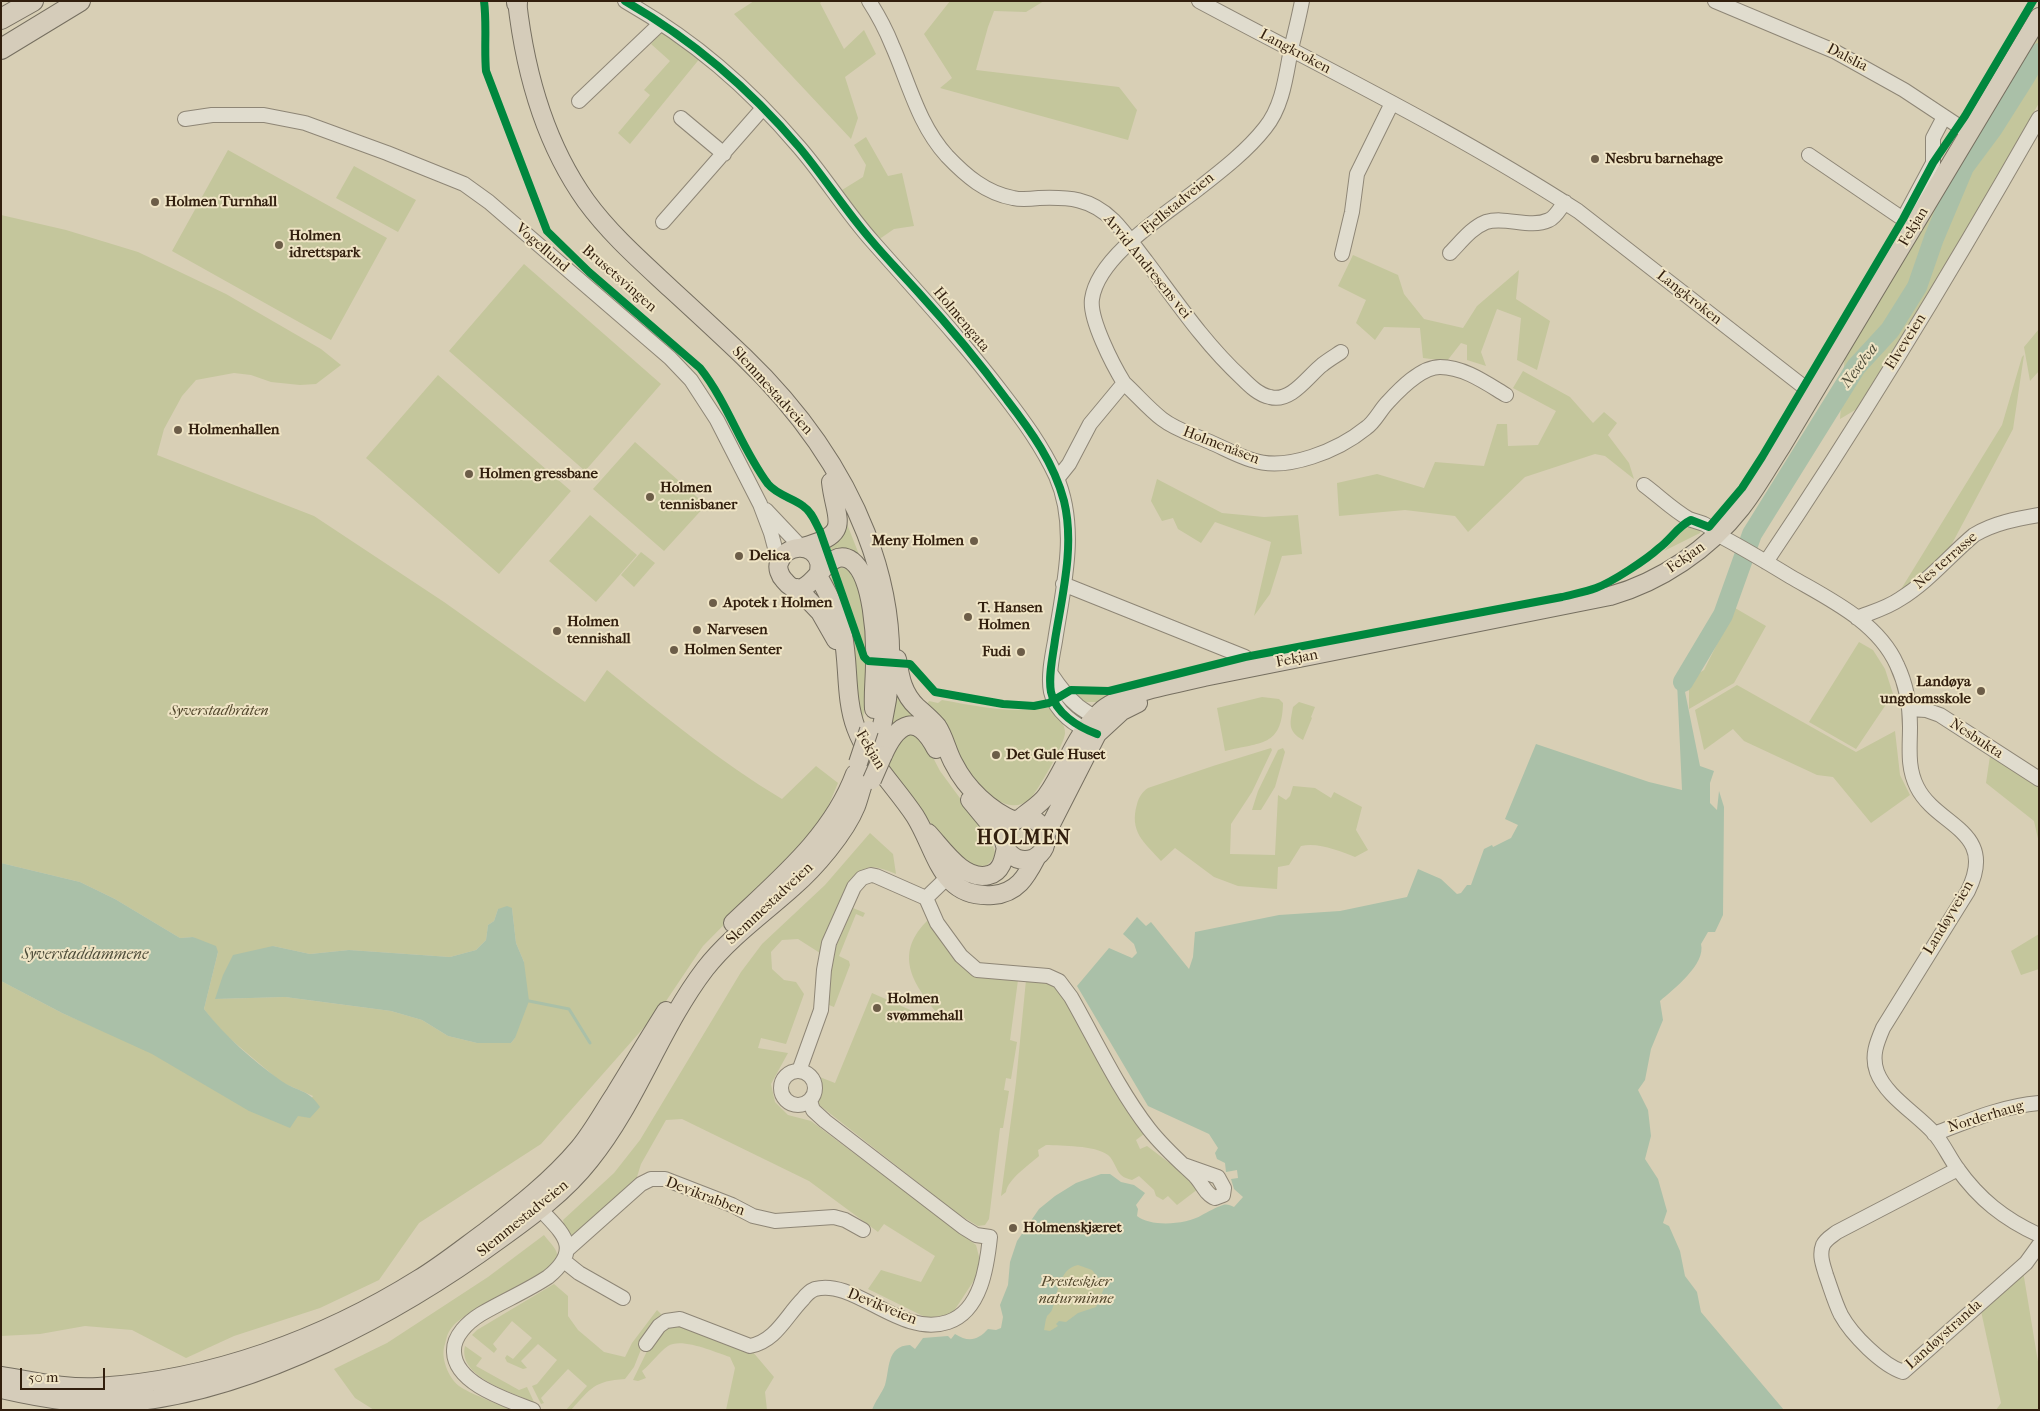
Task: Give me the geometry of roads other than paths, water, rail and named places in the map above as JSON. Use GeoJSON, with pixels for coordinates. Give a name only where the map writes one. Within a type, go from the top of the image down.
{"type":"FeatureCollection","features":[{"type":"Feature","properties":{"kind":"highway"},"geometry":{"type":"LineString","coordinates":[[1,19],[33,1]]}},
{"type":"Feature","properties":{"kind":"highway"},"geometry":{"type":"LineString","coordinates":[[1,49],[80,1]]}},
{"type":"Feature","properties":{"kind":"main road","name":"Slemmestadveien"},"geometry":{"type":"LineString","coordinates":[[514,2],[522,75],[530,104],[550,151],[576,198],[620,252],[774,404],[805,442],[831,482],[850,520],[864,556],[876,600],[882,661],[878,698],[874,709],[877,743]]}},
{"type":"Feature","properties":{"kind":"main road","name":"Slemmestadveien"},"geometry":{"type":"LineString","coordinates":[[1,1389],[48,1399],[97,1400],[165,1379],[219,1367],[284,1345],[362,1311],[419,1279],[578,1174],[608,1137],[687,996],[709,964],[742,930],[800,881],[836,838],[857,804],[859,793],[877,743],[886,708],[890,674],[888,619],[882,583],[870,544],[855,506],[823,449],[789,405],[746,359],[651,270],[599,218],[567,170],[550,135],[535,96],[523,52],[514,2]]}},
{"type":"Feature","properties":{"kind":"main road","name":"Fekjan"},"geometry":{"type":"LineString","coordinates":[[1018,819],[1046,796],[1077,741],[1134,704],[1204,678],[1615,595],[1664,574],[1717,534],[1746,500],[1813,394],[2039,17]]}},
{"type":"Feature","properties":{"kind":"main road"},"geometry":{"type":"LineString","coordinates":[[831,482],[833,498],[838,510],[839,523],[826,540],[792,548],[784,554],[779,562],[779,572],[782,579],[797,588],[813,583],[828,563],[838,558],[851,561],[862,574],[869,596],[875,643],[874,709]]}},
{"type":"Feature","properties":{"kind":"main road"},"geometry":{"type":"LineString","coordinates":[[802,547],[813,552],[819,562],[818,575]]}},
{"type":"Feature","properties":{"kind":"main road","name":"Fekjan"},"geometry":{"type":"LineString","coordinates":[[818,575],[843,634],[852,716],[858,735],[919,824],[938,864],[953,872],[954,884],[970,894],[987,895],[1009,892],[1024,880],[1036,858]]}},
{"type":"Feature","properties":{"kind":"main road","name":"Fekjan"},"geometry":{"type":"LineString","coordinates":[[797,588],[826,621],[846,666]]}},
{"type":"Feature","properties":{"kind":"main road"},"geometry":{"type":"LineString","coordinates":[[877,743],[892,738],[900,729],[912,725],[923,729],[932,740],[961,790],[1005,842],[1015,858],[1022,860],[1036,858],[1045,848],[1046,834],[1040,823],[1034,820],[1003,816],[988,805],[968,785],[954,765],[937,727],[907,697],[900,680],[896,644],[888,619]]}},
{"type":"Feature","properties":{"kind":"main road","name":"Fekjan"},"geometry":{"type":"LineString","coordinates":[[1046,834],[1095,728]]}},
{"type":"Feature","properties":{"kind":"main road","name":"Slemmestadveien"},"geometry":{"type":"LineString","coordinates":[[535,1203],[581,1146],[670,1004],[704,954],[817,838],[866,772]]}},
{"type":"Feature","properties":{"kind":"main road"},"geometry":{"type":"LineString","coordinates":[[953,872],[974,876],[993,874],[999,869],[1004,860],[1006,830],[1018,819]]}},
{"type":"Feature","properties":{"kind":"main road","name":"Slemmestadveien"},"geometry":{"type":"LineString","coordinates":[[1,1376],[42,1383],[97,1400]]}},
{"type":"Feature","properties":{"kind":"street","name":"Holmengata"},"geometry":{"type":"LineString","coordinates":[[625,1],[662,23],[706,55],[763,108],[816,168],[870,240],[920,293],[986,371],[1032,432],[1057,479],[1068,525],[1068,543],[1051,674],[1062,690],[1079,706],[1095,728]]}},
{"type":"Feature","properties":{"kind":"street","name":"Arvid Andresens vei"},"geometry":{"type":"LineString","coordinates":[[869,1],[892,45],[925,126],[946,155],[967,176],[995,194],[1015,199],[1068,197],[1087,203],[1100,210],[1112,220],[1131,242],[1212,347],[1234,372],[1262,394],[1272,398],[1284,396],[1294,391],[1322,364],[1341,352]]}},
{"type":"Feature","properties":{"kind":"street","name":"Langkroken"},"geometry":{"type":"LineString","coordinates":[[1199,1],[1392,102],[1504,164],[1565,202],[1813,394]]}},
{"type":"Feature","properties":{"kind":"street","name":"Fjellstadveien"},"geometry":{"type":"LineString","coordinates":[[1124,383],[1114,368],[1097,325],[1091,301],[1094,291],[1103,272],[1112,260],[1131,242],[1200,187],[1252,142],[1267,126],[1275,112],[1285,82],[1302,1]]}},
{"type":"Feature","properties":{"kind":"street","name":"Dalslia"},"geometry":{"type":"LineString","coordinates":[[1715,1],[1749,8],[1834,51],[1874,72],[1969,133]]}},
{"type":"Feature","properties":{"kind":"street"},"geometry":{"type":"LineString","coordinates":[[579,101],[662,23]]}},
{"type":"Feature","properties":{"kind":"street"},"geometry":{"type":"LineString","coordinates":[[1342,254],[1352,212],[1358,174],[1392,102]]}},
{"type":"Feature","properties":{"kind":"street"},"geometry":{"type":"LineString","coordinates":[[663,222],[763,108]]}},
{"type":"Feature","properties":{"kind":"street","name":"Vogellund"},"geometry":{"type":"LineString","coordinates":[[185,119],[212,114],[264,115],[305,123],[386,153],[474,190],[670,358],[691,380],[717,420],[760,504],[772,533],[779,562]]}},
{"type":"Feature","properties":{"kind":"street"},"geometry":{"type":"LineString","coordinates":[[1809,155],[1903,219],[1933,163],[1933,138],[1944,117]]}},
{"type":"Feature","properties":{"kind":"street"},"geometry":{"type":"LineString","coordinates":[[681,118],[724,154]]}},
{"type":"Feature","properties":{"kind":"street","name":"Elveveien"},"geometry":{"type":"LineString","coordinates":[[1761,559],[1814,491],[1942,283],[2039,118]]}},
{"type":"Feature","properties":{"kind":"street"},"geometry":{"type":"LineString","coordinates":[[1450,252],[1473,229],[1485,223],[1495,221],[1540,222],[1549,220],[1565,202]]}},
{"type":"Feature","properties":{"kind":"street","name":"Holmenåsen"},"geometry":{"type":"LineString","coordinates":[[1124,383],[1162,419],[1176,428],[1253,461],[1276,463],[1308,458],[1340,444],[1367,428],[1388,402],[1409,382],[1425,371],[1439,366],[1457,369],[1470,374],[1506,395]]}},
{"type":"Feature","properties":{"kind":"street"},"geometry":{"type":"LineString","coordinates":[[1057,479],[1070,464],[1090,424],[1124,383]]}},
{"type":"Feature","properties":{"kind":"street"},"geometry":{"type":"LineString","coordinates":[[1644,485],[1680,513],[1691,520],[1705,524],[1717,534]]}},
{"type":"Feature","properties":{"kind":"street","name":"Vogellund"},"geometry":{"type":"LineString","coordinates":[[760,504],[802,547]]}},
{"type":"Feature","properties":{"kind":"street","name":"Nes terrasse"},"geometry":{"type":"LineString","coordinates":[[1857,618],[1884,608],[1901,599],[1919,586],[1970,538],[1984,529],[2004,522],[2039,515]]}},
{"type":"Feature","properties":{"kind":"street","name":"Landøyveien"},"geometry":{"type":"LineString","coordinates":[[1717,534],[1857,618],[1888,649],[1897,664],[1904,683],[1909,709],[1909,761],[1916,786],[1931,805],[1965,834],[1973,848],[1976,867],[1968,891],[1897,1003],[1876,1045],[1874,1058],[1877,1072],[1895,1096],[1934,1134],[1958,1169],[1977,1191],[2003,1216],[2039,1234]]}},
{"type":"Feature","properties":{"kind":"street"},"geometry":{"type":"LineString","coordinates":[[1063,584],[1245,657]]}},
{"type":"Feature","properties":{"kind":"street","name":"Nesbukta"},"geometry":{"type":"LineString","coordinates":[[1909,709],[1926,710],[1940,715],[2039,779]]}},
{"type":"Feature","properties":{"kind":"street"},"geometry":{"type":"LineString","coordinates":[[926,898],[953,872]]}},
{"type":"Feature","properties":{"kind":"street"},"geometry":{"type":"LineString","coordinates":[[799,1071],[821,1010],[824,970],[829,943],[854,887],[862,878],[870,874],[926,898],[937,923],[961,956],[977,970],[1048,976],[1059,981],[1071,996],[1130,1102],[1156,1138],[1184,1165]]}},
{"type":"Feature","properties":{"kind":"street"},"geometry":{"type":"LineString","coordinates":[[794,1071],[799,1071],[809,1075],[815,1085],[810,1101],[800,1106],[788,1103],[781,1094],[780,1088],[784,1077],[794,1071]]}},
{"type":"Feature","properties":{"kind":"street","name":"Devikveien"},"geometry":{"type":"LineString","coordinates":[[646,1344],[659,1326],[666,1321],[680,1319],[750,1346],[761,1344],[770,1339],[798,1304],[812,1290],[827,1288],[841,1290],[908,1321],[927,1325],[942,1324],[956,1319],[967,1310],[978,1292],[990,1237],[976,1235],[932,1205],[825,1121],[813,1110],[810,1101]]}},
{"type":"Feature","properties":{"kind":"street","name":"Norderhaug"},"geometry":{"type":"LineString","coordinates":[[1934,1134],[1987,1114],[2039,1103]]}},
{"type":"Feature","properties":{"kind":"street","name":"Landøystranda"},"geometry":{"type":"LineString","coordinates":[[1958,1169],[1837,1232],[1827,1239],[1823,1246],[1820,1256],[1842,1316],[1866,1345],[1889,1366],[1903,1372],[2026,1263],[2039,1245]]}},
{"type":"Feature","properties":{"kind":"street","name":"Devikrabben"},"geometry":{"type":"LineString","coordinates":[[533,1410],[480,1386],[468,1377],[458,1368],[454,1360],[454,1342],[459,1334],[476,1318],[548,1277],[566,1255],[641,1184],[651,1179],[665,1179],[732,1205],[753,1216],[775,1221],[834,1217],[846,1220],[863,1230]]}},
{"type":"Feature","properties":{"kind":"street"},"geometry":{"type":"LineString","coordinates":[[535,1203],[562,1235],[566,1255],[580,1273],[623,1298]]}},
{"type":"Feature","properties":{"kind":"water"},"geometry":{"type":"Polygon","coordinates":[[[1677,682],[1683,682],[1700,766],[1714,771],[1710,783],[1710,803],[1717,810],[1719,791],[1724,807],[1723,915],[1715,932],[1708,932],[1701,944],[1699,960],[1694,968],[1688,976],[1660,1001],[1663,1020],[1651,1049],[1645,1080],[1638,1090],[1648,1110],[1651,1136],[1645,1159],[1658,1179],[1667,1211],[1663,1223],[1669,1226],[1680,1251],[1685,1276],[1697,1292],[1701,1312],[1784,1410],[872,1410],[885,1385],[890,1359],[897,1349],[910,1345],[915,1349],[923,1338],[948,1336],[951,1339],[955,1334],[965,1339],[973,1339],[981,1336],[988,1329],[996,1330],[1001,1328],[1003,1317],[1000,1305],[1008,1285],[1010,1262],[1017,1241],[1039,1209],[1076,1183],[1101,1174],[1110,1174],[1121,1182],[1134,1185],[1145,1193],[1136,1205],[1138,1209],[1137,1216],[1143,1220],[1159,1223],[1187,1221],[1223,1205],[1234,1207],[1243,1197],[1234,1189],[1231,1179],[1238,1178],[1237,1170],[1226,1172],[1225,1163],[1217,1159],[1215,1153],[1218,1148],[1209,1134],[1148,1106],[1077,986],[1109,948],[1132,958],[1137,953],[1134,944],[1123,934],[1137,917],[1146,926],[1151,922],[1189,969],[1193,957],[1195,932],[1279,915],[1340,911],[1407,897],[1418,869],[1441,879],[1457,894],[1461,893],[1467,885],[1471,885],[1484,849],[1492,845],[1493,847],[1511,838],[1518,825],[1505,819],[1536,744],[1649,782],[1682,790],[1677,682]],[[1078,1265],[1071,1267],[1066,1272],[1060,1283],[1052,1310],[1047,1316],[1044,1330],[1050,1331],[1058,1326],[1056,1324],[1059,1321],[1066,1322],[1078,1313],[1096,1307],[1105,1286],[1092,1270],[1078,1265]]]}},
{"type":"Feature","properties":{"kind":"water","name":"Syverstaddammene"},"geometry":{"type":"Polygon","coordinates":[[[1,863],[80,882],[115,899],[180,938],[193,937],[216,946],[218,952],[204,1009],[221,1029],[249,1056],[286,1084],[311,1096],[320,1107],[310,1118],[298,1116],[290,1128],[249,1111],[152,1054],[62,1013],[1,981],[1,863]]]}},
{"type":"Feature","properties":{"kind":"water"},"geometry":{"type":"Polygon","coordinates":[[[507,906],[512,908],[516,943],[524,962],[529,1001],[515,1038],[511,1043],[477,1043],[448,1036],[422,1020],[391,1011],[285,997],[215,999],[223,975],[233,955],[273,946],[310,954],[349,950],[450,957],[476,950],[486,940],[488,925],[494,921],[498,909],[507,906]]]}},
{"type":"Feature","properties":{"kind":"waterway","name":"Neselva"},"geometry":{"type":"LineString","coordinates":[[1683,682],[1723,615],[1752,534],[1856,367],[1890,330],[1917,287],[1934,238],[1964,167],[1993,128],[2039,53]]}},
{"type":"Feature","properties":{"kind":"waterway"},"geometry":{"type":"LineString","coordinates":[[529,1001],[569,1009],[590,1043]]}},
{"type":"Feature","properties":{"kind":"place","name":"Nesbru barnehage"},"geometry":{"type":"Point","coordinates":[1595,159]}},
{"type":"Feature","properties":{"kind":"place","name":"Holmen Turnhall"},"geometry":{"type":"Point","coordinates":[155,202]}},
{"type":"Feature","properties":{"kind":"place","name":"Holmen idrettspark"},"geometry":{"type":"Point","coordinates":[279,245]}},
{"type":"Feature","properties":{"kind":"place","name":"Holmenhallen"},"geometry":{"type":"Point","coordinates":[178,430]}},
{"type":"Feature","properties":{"kind":"place","name":"Holmen gressbane"},"geometry":{"type":"Point","coordinates":[469,474]}},
{"type":"Feature","properties":{"kind":"place","name":"Holmen tennisbaner"},"geometry":{"type":"Point","coordinates":[650,497]}},
{"type":"Feature","properties":{"kind":"place","name":"Meny Holmen"},"geometry":{"type":"Point","coordinates":[974,541]}},
{"type":"Feature","properties":{"kind":"place","name":"Delica"},"geometry":{"type":"Point","coordinates":[739,556]}},
{"type":"Feature","properties":{"kind":"place","name":"Apotek 1 Holmen"},"geometry":{"type":"Point","coordinates":[713,603]}},
{"type":"Feature","properties":{"kind":"place","name":"T. Hansen Holmen"},"geometry":{"type":"Point","coordinates":[968,617]}},
{"type":"Feature","properties":{"kind":"place","name":"Narvesen"},"geometry":{"type":"Point","coordinates":[697,630]}},
{"type":"Feature","properties":{"kind":"place","name":"Holmen tennishall"},"geometry":{"type":"Point","coordinates":[557,631]}},
{"type":"Feature","properties":{"kind":"place","name":"Holmen Senter"},"geometry":{"type":"Point","coordinates":[674,650]}},
{"type":"Feature","properties":{"kind":"place","name":"Fudi"},"geometry":{"type":"Point","coordinates":[1021,652]}},
{"type":"Feature","properties":{"kind":"place","name":"Landøya ungdomsskole"},"geometry":{"type":"Point","coordinates":[1981,691]}},
{"type":"Feature","properties":{"kind":"place","name":"Det Gule Huset"},"geometry":{"type":"Point","coordinates":[996,755]}},
{"type":"Feature","properties":{"kind":"place","name":"Holmen svømmehall"},"geometry":{"type":"Point","coordinates":[877,1008]}},
{"type":"Feature","properties":{"kind":"place","name":"Holmenskjæret"},"geometry":{"type":"Point","coordinates":[1013,1228]}},
{"type":"Feature","properties":{"kind":"district","name":"HOLMEN"},"geometry":{"type":"Point","coordinates":[1024,839]}},
{"type":"Feature","properties":{"kind":"park label","name":"Syverstadbråten"},"geometry":{"type":"Point","coordinates":[219,711]}},
{"type":"Feature","properties":{"kind":"park label","name":"Presteskjær naturminne"},"geometry":{"type":"Point","coordinates":[1076,1290]}}]}
